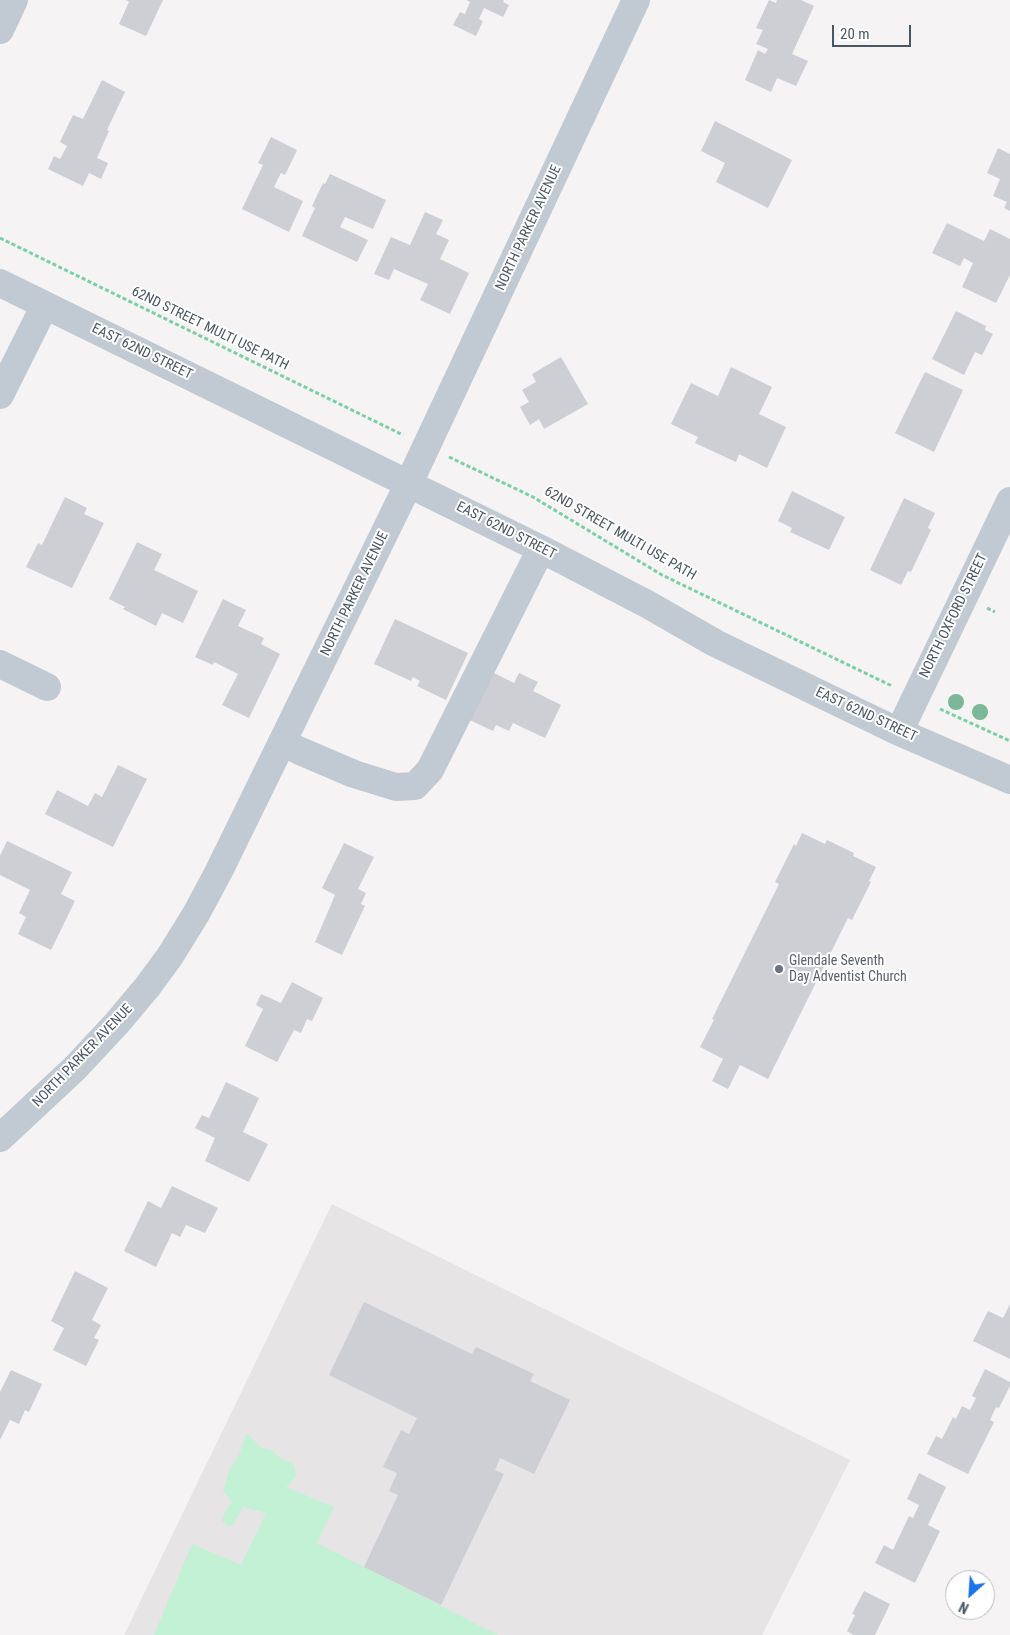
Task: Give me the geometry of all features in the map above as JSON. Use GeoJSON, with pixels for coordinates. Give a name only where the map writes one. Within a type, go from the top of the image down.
{"type":"FeatureCollection","features":[{"type":"Feature","properties":{"kind":"street"},"geometry":{"type":"LineString","coordinates":[[0,30],[14,0]]}},
{"type":"Feature","properties":{"kind":"street","name":"NORTH PARKER AVENUE"},"geometry":{"type":"LineString","coordinates":[[0,1138],[101,1042],[133,1005],[170,956],[208,892],[409,483],[636,0]]}},
{"type":"Feature","properties":{"kind":"street","name":"EAST 62ND STREET"},"geometry":{"type":"LineString","coordinates":[[0,283],[541,548],[647,604],[715,643],[899,732],[1010,780]]}},
{"type":"Feature","properties":{"kind":"street"},"geometry":{"type":"LineString","coordinates":[[0,396],[45,305]]}},
{"type":"Feature","properties":{"kind":"street","name":"NORTH OXFORD STREET"},"geometry":{"type":"LineString","coordinates":[[899,732],[1010,501]]}},
{"type":"Feature","properties":{"kind":"street"},"geometry":{"type":"LineString","coordinates":[[282,742],[300,752],[354,774],[396,787],[415,786],[430,770],[541,548]]}},
{"type":"Feature","properties":{"kind":"street"},"geometry":{"type":"LineString","coordinates":[[0,664],[47,687]]}},
{"type":"Feature","properties":{"kind":"path","name":"62ND STREET MULTI USE PATH"},"geometry":{"type":"LineString","coordinates":[[0,238],[412,439]]}},
{"type":"Feature","properties":{"kind":"path","name":"62ND STREET MULTI USE PATH"},"geometry":{"type":"LineString","coordinates":[[446,456],[533,496],[662,575],[898,689]]}},
{"type":"Feature","properties":{"kind":"path"},"geometry":{"type":"LineString","coordinates":[[936,707],[1010,741]]}},
{"type":"Feature","properties":{"kind":"shaded area"},"geometry":{"type":"Polygon","coordinates":[[[332,1204],[850,1460],[762,1635],[124,1635],[332,1204]]]}},
{"type":"Feature","properties":{"kind":"green space"},"geometry":{"type":"Polygon","coordinates":[[[246,1433],[262,1448],[273,1451],[280,1458],[295,1466],[296,1477],[286,1487],[334,1507],[317,1543],[498,1635],[154,1635],[192,1544],[241,1565],[266,1513],[243,1507],[232,1526],[222,1521],[225,1512],[232,1502],[223,1491],[230,1469],[240,1453],[246,1433]]]}},
{"type":"Feature","properties":{"kind":"building"},"geometry":{"type":"Polygon","coordinates":[[[126,0],[163,0],[146,36],[119,24],[129,2],[126,0]]]}},
{"type":"Feature","properties":{"kind":"building"},"geometry":{"type":"Polygon","coordinates":[[[466,0],[504,0],[503,2],[509,5],[503,17],[484,8],[479,19],[483,21],[476,36],[453,25],[460,12],[465,14],[470,2],[466,0]]]}},
{"type":"Feature","properties":{"kind":"building"},"geometry":{"type":"Polygon","coordinates":[[[769,0],[776,3],[777,0],[801,0],[814,6],[792,54],[808,61],[796,86],[777,78],[771,92],[745,80],[758,50],[765,54],[768,49],[756,44],[763,30],[756,28],[769,0]]]}},
{"type":"Feature","properties":{"kind":"building"},"geometry":{"type":"Polygon","coordinates":[[[102,80],[125,92],[107,130],[109,131],[97,158],[108,163],[101,179],[89,173],[83,186],[48,169],[54,156],[60,159],[67,146],[60,142],[73,115],[83,119],[102,80]]]}},
{"type":"Feature","properties":{"kind":"building"},"geometry":{"type":"Polygon","coordinates":[[[715,121],[792,160],[768,208],[716,182],[725,163],[701,151],[715,121]]]}},
{"type":"Feature","properties":{"kind":"building"},"geometry":{"type":"Polygon","coordinates":[[[271,137],[297,150],[285,175],[281,173],[274,187],[303,201],[289,232],[242,209],[263,165],[258,163],[271,137]]]}},
{"type":"Feature","properties":{"kind":"building"},"geometry":{"type":"Polygon","coordinates":[[[998,148],[1010,154],[1010,211],[1004,208],[1007,202],[993,196],[1000,179],[987,173],[998,148]]]}},
{"type":"Feature","properties":{"kind":"building"},"geometry":{"type":"Polygon","coordinates":[[[330,174],[386,200],[373,229],[345,217],[340,227],[368,240],[357,262],[302,236],[315,208],[312,206],[323,183],[325,184],[330,174]]]}},
{"type":"Feature","properties":{"kind":"building"},"geometry":{"type":"Polygon","coordinates":[[[425,212],[443,220],[436,234],[449,240],[440,259],[469,273],[450,314],[420,300],[428,284],[394,269],[389,280],[374,274],[391,237],[410,245],[425,212]]]}},
{"type":"Feature","properties":{"kind":"building"},"geometry":{"type":"Polygon","coordinates":[[[947,223],[984,241],[990,229],[1010,239],[1010,275],[996,303],[962,287],[973,263],[964,258],[960,266],[932,253],[947,223]]]}},
{"type":"Feature","properties":{"kind":"building"},"geometry":{"type":"Polygon","coordinates":[[[956,311],[986,326],[985,330],[993,334],[982,355],[975,352],[964,375],[932,359],[956,311]]]}},
{"type":"Feature","properties":{"kind":"building"},"geometry":{"type":"Polygon","coordinates":[[[561,357],[588,404],[544,429],[539,419],[530,425],[520,407],[529,402],[522,390],[536,382],[532,374],[561,357]]]}},
{"type":"Feature","properties":{"kind":"building"},"geometry":{"type":"Polygon","coordinates":[[[731,367],[772,387],[759,414],[786,427],[767,468],[739,454],[736,462],[695,443],[698,437],[671,424],[691,383],[718,396],[731,367]]]}},
{"type":"Feature","properties":{"kind":"building"},"geometry":{"type":"Polygon","coordinates":[[[925,372],[963,390],[934,452],[895,433],[925,372]]]}},
{"type":"Feature","properties":{"kind":"building"},"geometry":{"type":"Polygon","coordinates":[[[792,491],[845,517],[829,550],[790,532],[792,528],[778,521],[792,491]]]}},
{"type":"Feature","properties":{"kind":"building"},"geometry":{"type":"Polygon","coordinates":[[[65,497],[87,508],[84,514],[104,523],[72,588],[26,567],[38,543],[42,545],[65,497]]]}},
{"type":"Feature","properties":{"kind":"building"},"geometry":{"type":"Polygon","coordinates":[[[904,498],[935,513],[928,528],[931,530],[911,572],[908,571],[901,585],[870,570],[904,498]]]}},
{"type":"Feature","properties":{"kind":"building"},"geometry":{"type":"Polygon","coordinates":[[[137,542],[162,554],[154,570],[198,591],[183,623],[162,613],[156,626],[123,609],[125,607],[109,599],[137,542]]]}},
{"type":"Feature","properties":{"kind":"building"},"geometry":{"type":"Polygon","coordinates":[[[223,599],[246,610],[238,626],[264,638],[261,644],[280,654],[249,718],[222,705],[238,674],[214,662],[213,665],[195,657],[223,599]]]}},
{"type":"Feature","properties":{"kind":"building"},"geometry":{"type":"Polygon","coordinates":[[[395,619],[468,653],[446,700],[417,686],[420,681],[413,677],[411,681],[374,664],[395,619]]]}},
{"type":"Feature","properties":{"kind":"building"},"geometry":{"type":"Polygon","coordinates":[[[488,670],[514,683],[519,673],[538,682],[533,691],[561,705],[545,738],[513,723],[509,731],[496,725],[493,731],[465,718],[488,670]]]}},
{"type":"Feature","properties":{"kind":"building"},"geometry":{"type":"Polygon","coordinates":[[[118,765],[147,779],[113,847],[45,814],[57,790],[88,806],[95,793],[102,797],[118,765]]]}},
{"type":"Feature","properties":{"kind":"building","name":"Glendale Seventh Day Adventist Church"},"geometry":{"type":"Polygon","coordinates":[[[802,833],[825,844],[827,840],[854,853],[853,856],[876,867],[869,881],[871,882],[852,920],[848,918],[768,1079],[740,1065],[728,1089],[712,1081],[723,1059],[700,1047],[779,884],[775,882],[794,844],[796,846],[802,833]]]}},
{"type":"Feature","properties":{"kind":"building"},"geometry":{"type":"Polygon","coordinates":[[[7,841],[72,872],[61,894],[75,901],[51,950],[18,934],[26,917],[19,913],[30,890],[0,875],[0,856],[7,841]]]}},
{"type":"Feature","properties":{"kind":"building"},"geometry":{"type":"Polygon","coordinates":[[[344,843],[374,857],[358,889],[366,893],[361,904],[365,906],[342,955],[315,942],[335,895],[322,888],[344,843]]]}},
{"type":"Feature","properties":{"kind":"building"},"geometry":{"type":"Polygon","coordinates":[[[292,982],[323,998],[312,1021],[307,1019],[301,1033],[294,1030],[277,1062],[245,1046],[263,1009],[256,1005],[261,994],[281,1003],[292,982]]]}},
{"type":"Feature","properties":{"kind":"building"},"geometry":{"type":"Polygon","coordinates":[[[226,1082],[259,1098],[243,1132],[268,1144],[249,1182],[205,1161],[215,1138],[195,1128],[202,1115],[209,1118],[226,1082]]]}},
{"type":"Feature","properties":{"kind":"building"},"geometry":{"type":"Polygon","coordinates":[[[172,1186],[218,1208],[205,1233],[186,1225],[180,1237],[172,1233],[156,1267],[124,1251],[148,1201],[161,1208],[172,1186]]]}},
{"type":"Feature","properties":{"kind":"building"},"geometry":{"type":"Polygon","coordinates":[[[75,1271],[108,1288],[92,1320],[101,1325],[94,1338],[99,1340],[86,1366],[53,1350],[64,1328],[51,1321],[75,1271]]]}},
{"type":"Feature","properties":{"kind":"building"},"geometry":{"type":"Polygon","coordinates":[[[364,1302],[472,1354],[476,1347],[534,1374],[530,1381],[570,1400],[534,1474],[500,1458],[495,1470],[504,1474],[441,1605],[364,1567],[398,1495],[389,1491],[397,1473],[383,1467],[401,1430],[409,1434],[417,1418],[329,1375],[364,1302]]]}},
{"type":"Feature","properties":{"kind":"building"},"geometry":{"type":"Polygon","coordinates":[[[1010,1304],[1010,1359],[973,1341],[988,1311],[1003,1318],[1010,1304]]]}},
{"type":"Feature","properties":{"kind":"building"},"geometry":{"type":"Polygon","coordinates":[[[985,1369],[1010,1382],[1010,1386],[999,1408],[996,1407],[990,1420],[994,1422],[968,1474],[927,1454],[936,1436],[942,1439],[953,1417],[956,1419],[962,1406],[970,1410],[976,1398],[972,1396],[985,1369]]]}},
{"type":"Feature","properties":{"kind":"building"},"geometry":{"type":"Polygon","coordinates":[[[11,1370],[42,1384],[29,1412],[25,1410],[19,1424],[10,1420],[0,1440],[0,1392],[11,1370]]]}},
{"type":"Feature","properties":{"kind":"building"},"geometry":{"type":"Polygon","coordinates":[[[919,1473],[946,1487],[928,1525],[940,1531],[915,1583],[875,1563],[884,1545],[893,1550],[909,1516],[913,1518],[919,1505],[907,1499],[919,1473]]]}},
{"type":"Feature","properties":{"kind":"building"},"geometry":{"type":"Polygon","coordinates":[[[864,1591],[890,1604],[875,1635],[853,1635],[847,1631],[855,1615],[852,1614],[864,1591]]]}},
{"type":"Feature","properties":{"kind":"place","name":"Glendale Seventh Day Adventist Church"},"geometry":{"type":"Point","coordinates":[779,969]}}]}
